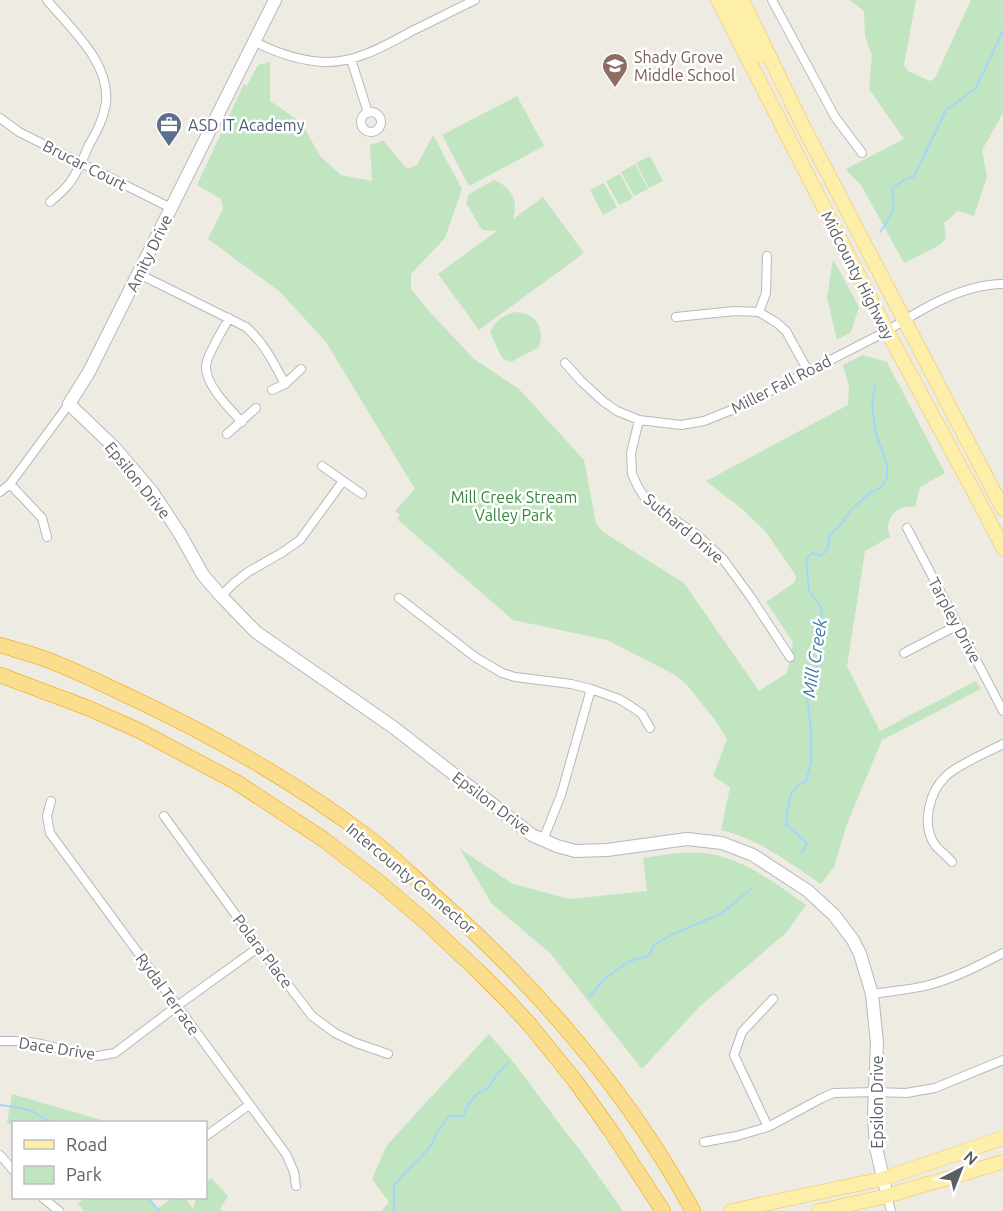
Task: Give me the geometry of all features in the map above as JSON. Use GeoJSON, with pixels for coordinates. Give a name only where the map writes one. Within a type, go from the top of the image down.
{"type":"FeatureCollection","features":[{"type":"Feature","properties":{"kind":"highway","name":"Intercounty Connector"},"geometry":{"type":"LineString","coordinates":[[0,645],[48,660],[166,713],[234,749],[306,794],[371,839],[509,964],[558,1017],[604,1074],[650,1138],[693,1211]]}},
{"type":"Feature","properties":{"kind":"highway","name":"Intercounty Connector"},"geometry":{"type":"LineString","coordinates":[[0,675],[78,704],[131,727],[236,782],[323,839],[380,883],[480,973],[530,1025],[576,1082],[660,1205]]}},
{"type":"Feature","properties":{"kind":"main road","name":"Midcounty Highway"},"geometry":{"type":"LineString","coordinates":[[718,0],[886,331],[1003,548]]}},
{"type":"Feature","properties":{"kind":"main road"},"geometry":{"type":"LineString","coordinates":[[729,0],[792,116],[803,126]]}},
{"type":"Feature","properties":{"kind":"main road","name":"Midcounty Highway"},"geometry":{"type":"LineString","coordinates":[[742,0],[803,126],[1003,509]]}},
{"type":"Feature","properties":{"kind":"main road"},"geometry":{"type":"LineString","coordinates":[[819,1211],[885,1187],[1003,1138]]}},
{"type":"Feature","properties":{"kind":"main road"},"geometry":{"type":"LineString","coordinates":[[731,1211],[885,1187],[1003,1161]]}},
{"type":"Feature","properties":{"kind":"street"},"geometry":{"type":"LineString","coordinates":[[47,0],[100,66],[104,78],[106,101],[99,128],[81,162],[68,185],[50,202]]}},
{"type":"Feature","properties":{"kind":"street","name":"Amity Drive"},"geometry":{"type":"LineString","coordinates":[[0,492],[10,484],[69,404],[89,372],[275,0]]}},
{"type":"Feature","properties":{"kind":"street"},"geometry":{"type":"LineString","coordinates":[[255,42],[299,60],[327,63],[351,59],[381,47],[475,0]]}},
{"type":"Feature","properties":{"kind":"street"},"geometry":{"type":"LineString","coordinates":[[772,0],[835,117],[862,153]]}},
{"type":"Feature","properties":{"kind":"street"},"geometry":{"type":"LineString","coordinates":[[351,59],[368,113]]}},
{"type":"Feature","properties":{"kind":"street","name":"Brucar Court"},"geometry":{"type":"LineString","coordinates":[[0,118],[19,132],[171,208]]}},
{"type":"Feature","properties":{"kind":"street"},"geometry":{"type":"LineString","coordinates":[[759,312],[766,293],[767,256]]}},
{"type":"Feature","properties":{"kind":"street"},"geometry":{"type":"LineString","coordinates":[[139,274],[246,327],[264,346],[285,384]]}},
{"type":"Feature","properties":{"kind":"street","name":"Miller Fall Road"},"geometry":{"type":"LineString","coordinates":[[565,363],[581,381],[617,411],[639,420],[681,425],[704,421],[739,407],[967,290],[1003,284]]}},
{"type":"Feature","properties":{"kind":"street"},"geometry":{"type":"LineString","coordinates":[[676,317],[735,311],[759,312],[786,331],[808,371]]}},
{"type":"Feature","properties":{"kind":"street"},"geometry":{"type":"LineString","coordinates":[[229,318],[206,366],[209,379],[219,396],[242,422]]}},
{"type":"Feature","properties":{"kind":"street"},"geometry":{"type":"LineString","coordinates":[[272,390],[285,384],[301,369]]}},
{"type":"Feature","properties":{"kind":"street","name":"Epsilon Drive"},"geometry":{"type":"LineString","coordinates":[[69,404],[114,447],[153,493],[203,575],[256,632],[393,727],[532,835],[575,851],[607,850],[687,839],[722,843],[753,855],[808,891],[834,915],[853,940],[860,954],[872,994],[877,1043],[874,1115],[876,1148],[885,1187]]}},
{"type":"Feature","properties":{"kind":"street"},"geometry":{"type":"LineString","coordinates":[[227,434],[256,408]]}},
{"type":"Feature","properties":{"kind":"street","name":"Suthard Drive"},"geometry":{"type":"LineString","coordinates":[[639,420],[631,453],[632,474],[645,498],[696,534],[723,559],[790,657]]}},
{"type":"Feature","properties":{"kind":"street"},"geometry":{"type":"LineString","coordinates":[[322,466],[362,494]]}},
{"type":"Feature","properties":{"kind":"street"},"geometry":{"type":"LineString","coordinates":[[221,596],[248,572],[300,540],[343,481]]}},
{"type":"Feature","properties":{"kind":"street"},"geometry":{"type":"LineString","coordinates":[[10,484],[42,518],[47,537]]}},
{"type":"Feature","properties":{"kind":"street","name":"Tarpley Drive"},"geometry":{"type":"LineString","coordinates":[[907,528],[1003,711]]}},
{"type":"Feature","properties":{"kind":"street"},"geometry":{"type":"LineString","coordinates":[[399,598],[475,657],[502,673],[515,677],[571,684],[619,699],[642,714],[650,728]]}},
{"type":"Feature","properties":{"kind":"street"},"geometry":{"type":"LineString","coordinates":[[904,653],[958,625]]}},
{"type":"Feature","properties":{"kind":"street"},"geometry":{"type":"LineString","coordinates":[[543,840],[561,795],[591,689]]}},
{"type":"Feature","properties":{"kind":"street"},"geometry":{"type":"LineString","coordinates":[[952,862],[934,844],[930,832],[928,820],[931,798],[944,777],[1003,744]]}},
{"type":"Feature","properties":{"kind":"street","name":"Rydal Terrace"},"geometry":{"type":"LineString","coordinates":[[51,801],[47,816],[50,833],[286,1154],[294,1172],[296,1186]]}},
{"type":"Feature","properties":{"kind":"street","name":"Polara Place"},"geometry":{"type":"LineString","coordinates":[[164,816],[312,1016],[335,1033],[356,1044],[388,1054]]}},
{"type":"Feature","properties":{"kind":"street","name":"Dace Drive"},"geometry":{"type":"LineString","coordinates":[[0,1041],[41,1044],[88,1056],[115,1053],[259,947]]}},
{"type":"Feature","properties":{"kind":"street"},"geometry":{"type":"LineString","coordinates":[[872,994],[927,986],[1003,953]]}},
{"type":"Feature","properties":{"kind":"street"},"geometry":{"type":"LineString","coordinates":[[768,1127],[734,1055],[742,1032],[772,999]]}},
{"type":"Feature","properties":{"kind":"street"},"geometry":{"type":"LineString","coordinates":[[704,1142],[768,1127],[834,1093],[906,1094],[935,1088],[1003,1060]]}},
{"type":"Feature","properties":{"kind":"street"},"geometry":{"type":"LineString","coordinates":[[207,1135],[249,1105]]}},
{"type":"Feature","properties":{"kind":"street"},"geometry":{"type":"LineString","coordinates":[[0,1155],[12,1169]]}},
{"type":"Feature","properties":{"kind":"street"},"geometry":{"type":"LineString","coordinates":[[885,1187],[891,1211]]}},
{"type":"Feature","properties":{"kind":"street"},"geometry":{"type":"LineString","coordinates":[[45,1199],[59,1211]]}},
{"type":"Feature","properties":{"kind":"green space"},"geometry":{"type":"Polygon","coordinates":[[[849,0],[916,0],[904,65],[908,71],[930,81],[935,78],[971,0],[1003,0],[1003,113],[982,150],[987,177],[974,216],[958,211],[944,223],[946,238],[940,245],[904,263],[861,185],[846,169],[904,139],[869,89],[872,55],[865,37],[864,13],[849,0]]]}},
{"type":"Feature","properties":{"kind":"green space","name":"Mill Creek Stream Valley Park"},"geometry":{"type":"Polygon","coordinates":[[[270,62],[270,101],[301,122],[320,156],[341,175],[372,181],[370,144],[383,140],[407,169],[417,165],[433,135],[462,189],[445,238],[411,274],[411,289],[474,359],[519,389],[584,460],[596,523],[603,532],[684,583],[759,691],[787,673],[793,642],[766,602],[795,582],[796,576],[766,532],[742,509],[706,481],[848,405],[849,387],[843,365],[863,355],[887,362],[945,473],[920,487],[915,507],[902,508],[893,514],[888,524],[890,537],[865,551],[847,666],[880,731],[976,681],[981,689],[882,740],[847,824],[834,867],[821,884],[761,845],[721,830],[730,787],[713,776],[727,739],[715,720],[677,676],[607,640],[513,620],[397,519],[400,515],[395,511],[415,489],[326,342],[280,292],[208,239],[223,209],[221,199],[197,185],[244,84],[247,86],[258,65],[270,62]]]}},
{"type":"Feature","properties":{"kind":"green space"},"geometry":{"type":"Polygon","coordinates":[[[517,96],[544,146],[469,186],[442,135],[517,96]]]}},
{"type":"Feature","properties":{"kind":"green space"},"geometry":{"type":"Polygon","coordinates":[[[650,156],[663,181],[649,188],[636,163],[650,156]]]}},
{"type":"Feature","properties":{"kind":"green space"},"geometry":{"type":"Polygon","coordinates":[[[635,164],[648,189],[634,196],[621,172],[635,164]]]}},
{"type":"Feature","properties":{"kind":"green space"},"geometry":{"type":"Polygon","coordinates":[[[620,174],[633,198],[619,205],[606,181],[620,174]]]}},
{"type":"Feature","properties":{"kind":"green space"},"geometry":{"type":"Polygon","coordinates":[[[494,180],[505,186],[512,195],[515,206],[513,219],[543,197],[584,253],[479,330],[438,274],[497,231],[482,230],[466,203],[469,194],[494,180]]]}},
{"type":"Feature","properties":{"kind":"green space"},"geometry":{"type":"Polygon","coordinates":[[[604,183],[617,207],[603,215],[590,190],[604,183]]]}},
{"type":"Feature","properties":{"kind":"green space"},"geometry":{"type":"Polygon","coordinates":[[[833,259],[859,307],[851,332],[837,340],[827,298],[833,259]]]}},
{"type":"Feature","properties":{"kind":"green space"},"geometry":{"type":"Polygon","coordinates":[[[516,312],[529,315],[534,319],[540,328],[541,340],[539,347],[511,362],[502,358],[490,332],[500,319],[516,312]]]}},
{"type":"Feature","properties":{"kind":"green space"},"geometry":{"type":"Polygon","coordinates":[[[460,849],[513,884],[570,899],[647,891],[643,858],[688,853],[717,855],[758,872],[806,905],[786,933],[700,1006],[642,1069],[551,954],[491,903],[460,849]]]}},
{"type":"Feature","properties":{"kind":"green space"},"geometry":{"type":"Polygon","coordinates":[[[489,1034],[515,1064],[623,1211],[381,1211],[389,1202],[372,1179],[387,1145],[489,1034]]]}},
{"type":"Feature","properties":{"kind":"green space"},"geometry":{"type":"Polygon","coordinates":[[[12,1094],[105,1121],[12,1121],[12,1125],[7,1123],[12,1094]]]}},
{"type":"Feature","properties":{"kind":"green space"},"geometry":{"type":"Polygon","coordinates":[[[211,1178],[228,1196],[220,1209],[222,1211],[84,1211],[77,1203],[86,1199],[149,1199],[158,1208],[172,1199],[186,1199],[193,1209],[196,1199],[207,1199],[207,1182],[211,1178]]]}},
{"type":"Feature","properties":{"kind":"waterway","name":"Mill Creek"},"geometry":{"type":"LineString","coordinates":[[880,232],[892,212],[894,201],[892,188],[914,176],[946,110],[976,88],[1003,31]]}},
{"type":"Feature","properties":{"kind":"waterway","name":"Mill Creek"},"geometry":{"type":"LineString","coordinates":[[802,853],[807,844],[786,825],[792,793],[795,788],[806,781],[811,762],[811,730],[806,688],[817,671],[822,609],[809,591],[806,559],[812,553],[821,556],[828,549],[829,535],[838,528],[850,511],[868,494],[880,488],[887,479],[887,465],[876,434],[872,407],[875,384]]}},
{"type":"Feature","properties":{"kind":"waterway","name":"Mill Creek"},"geometry":{"type":"LineString","coordinates":[[589,997],[616,970],[630,961],[649,956],[654,945],[671,935],[722,913],[752,888]]}},
{"type":"Feature","properties":{"kind":"waterway","name":"Mill Creek"},"geometry":{"type":"LineString","coordinates":[[394,1211],[394,1186],[430,1147],[449,1116],[463,1116],[467,1106],[477,1094],[488,1088],[508,1063]]}},
{"type":"Feature","properties":{"kind":"waterway"},"geometry":{"type":"LineString","coordinates":[[0,1105],[32,1111],[48,1121]]}},
{"type":"Feature","properties":{"kind":"waterway"},"geometry":{"type":"LineString","coordinates":[[149,1199],[159,1211]]}},
{"type":"Feature","properties":{"kind":"place","name":"Shady Grove Middle School"},"geometry":{"type":"Point","coordinates":[615,89]}},
{"type":"Feature","properties":{"kind":"place","name":"ASD IT Academy"},"geometry":{"type":"Point","coordinates":[169,148]}}]}
